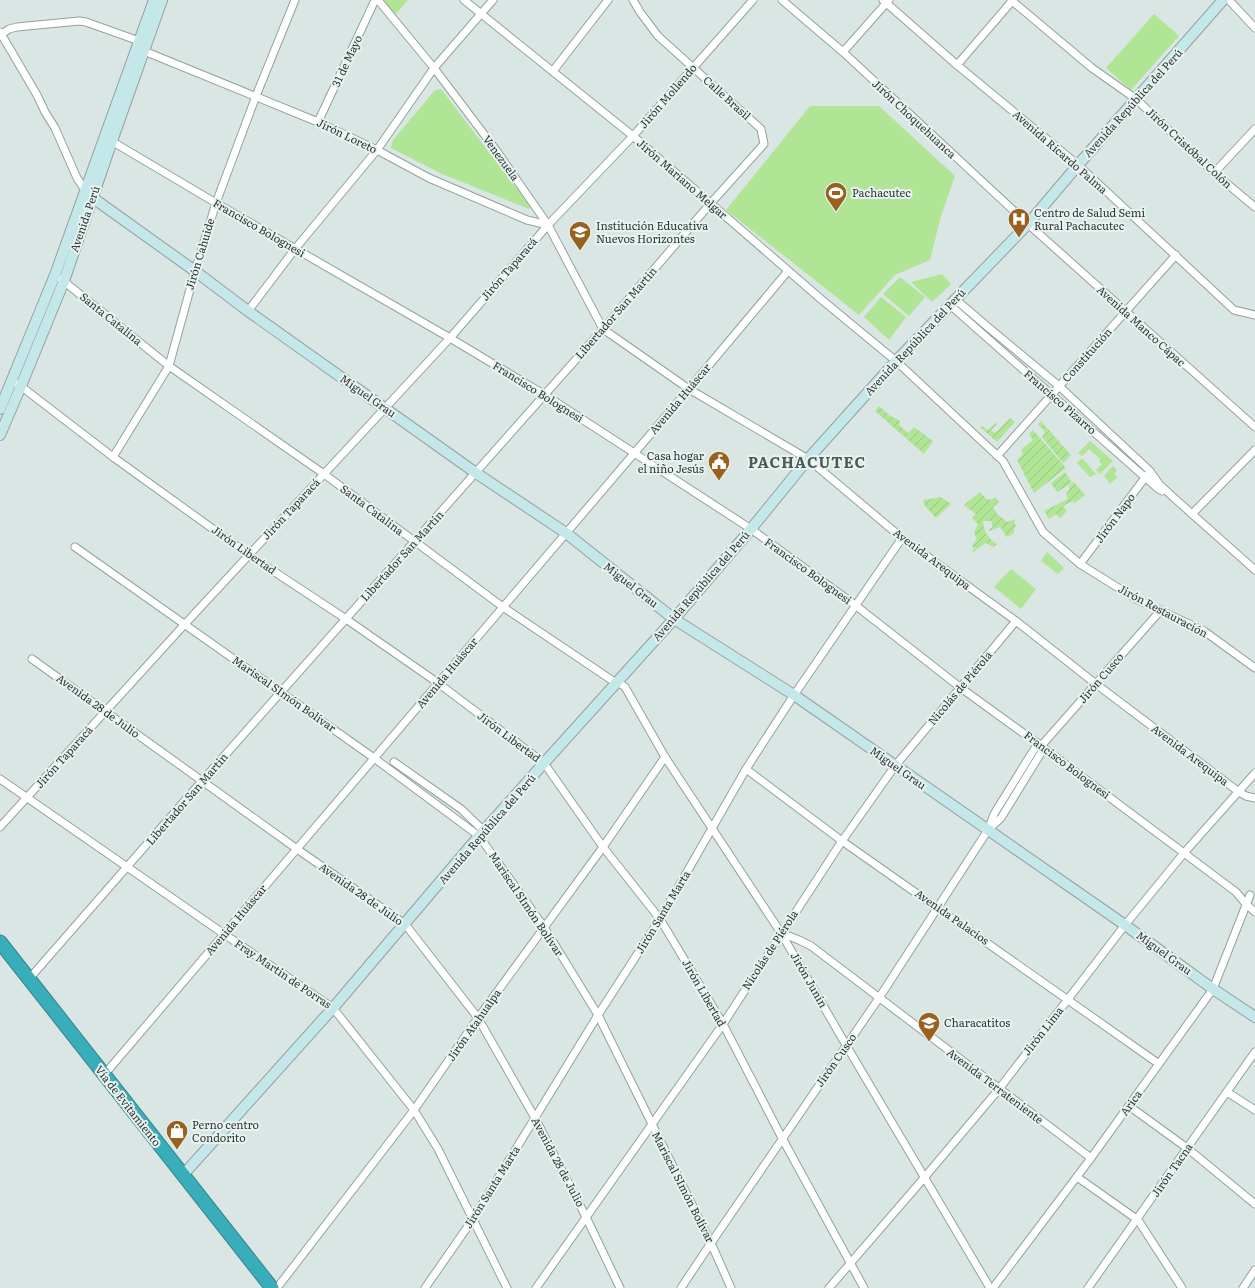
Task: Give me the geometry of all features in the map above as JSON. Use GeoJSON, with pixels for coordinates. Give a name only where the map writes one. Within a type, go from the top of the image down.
{"type":"FeatureCollection","features":[{"type":"Feature","properties":{"kind":"highway","name":"Vía de Evitamiento"},"geometry":{"type":"LineString","coordinates":[[0,942],[272,1288]]}},
{"type":"Feature","properties":{"kind":"street","name":"Avenida Perú"},"geometry":{"type":"LineString","coordinates":[[144,46],[154,0]]}},
{"type":"Feature","properties":{"kind":"street","name":"Avenida Perú"},"geometry":{"type":"LineString","coordinates":[[0,435],[21,386],[108,139],[162,0]]}},
{"type":"Feature","properties":{"kind":"street","name":"Jirón Cahuide"},"geometry":{"type":"LineString","coordinates":[[113,457],[169,366],[195,270],[216,203],[294,0]]}},
{"type":"Feature","properties":{"kind":"street","name":"Venezuela"},"geometry":{"type":"LineString","coordinates":[[377,0],[434,68],[496,150],[548,225],[603,329]]}},
{"type":"Feature","properties":{"kind":"street","name":"31 de Mayo"},"geometry":{"type":"LineString","coordinates":[[318,122],[377,0]]}},
{"type":"Feature","properties":{"kind":"street","name":"Jirón Mariano Melgar"},"geometry":{"type":"LineString","coordinates":[[464,0],[633,136],[788,271],[896,361]]}},
{"type":"Feature","properties":{"kind":"street"},"geometry":{"type":"LineString","coordinates":[[248,311],[295,249],[376,150],[434,68],[493,0]]}},
{"type":"Feature","properties":{"kind":"street"},"geometry":{"type":"LineString","coordinates":[[553,71],[608,0]]}},
{"type":"Feature","properties":{"kind":"street","name":"Calle Brasil"},"geometry":{"type":"LineString","coordinates":[[633,0],[658,36],[762,129]]}},
{"type":"Feature","properties":{"kind":"street","name":"Jirón Mollendo"},"geometry":{"type":"LineString","coordinates":[[548,225],[633,136],[753,0]]}},
{"type":"Feature","properties":{"kind":"street","name":"Jirón Choquehuanca"},"geometry":{"type":"LineString","coordinates":[[775,0],[799,16]]}},
{"type":"Feature","properties":{"kind":"street","name":"Jirón Choquehuanca"},"geometry":{"type":"LineString","coordinates":[[782,0],[843,52],[1028,224]]}},
{"type":"Feature","properties":{"kind":"street"},"geometry":{"type":"LineString","coordinates":[[957,65],[1012,0]]}},
{"type":"Feature","properties":{"kind":"street","name":"Jirón Cristóbal Colón"},"geometry":{"type":"LineString","coordinates":[[1012,0],[1092,68],[1136,99],[1214,173],[1255,207]]}},
{"type":"Feature","properties":{"kind":"street","name":"Avenida República del Perú"},"geometry":{"type":"LineString","coordinates":[[183,1175],[333,1008],[482,833],[674,619],[751,529],[808,459],[896,361],[1028,224],[1223,0]]}},
{"type":"Feature","properties":{"kind":"street"},"geometry":{"type":"LineString","coordinates":[[1229,0],[1255,28]]}},
{"type":"Feature","properties":{"kind":"street"},"geometry":{"type":"LineString","coordinates":[[843,52],[886,1]]}},
{"type":"Feature","properties":{"kind":"street","name":"Avenida Ricardo Palma"},"geometry":{"type":"LineString","coordinates":[[886,1],[957,65],[1078,165],[1234,310],[1255,315]]}},
{"type":"Feature","properties":{"kind":"street","name":"Jirón Loreto"},"geometry":{"type":"LineString","coordinates":[[1,33],[17,27],[79,21],[86,22],[318,122],[429,178],[527,220],[548,225]]}},
{"type":"Feature","properties":{"kind":"street"},"geometry":{"type":"LineString","coordinates":[[1,33],[55,128],[77,178],[89,195]]}},
{"type":"Feature","properties":{"kind":"street","name":"Libertador San Martin"},"geometry":{"type":"LineString","coordinates":[[29,979],[202,781],[545,395],[710,204],[764,144],[762,129]]}},
{"type":"Feature","properties":{"kind":"street"},"geometry":{"type":"LineString","coordinates":[[1214,173],[1255,129]]}},
{"type":"Feature","properties":{"kind":"street","name":"Francisco Bolognesi"},"geometry":{"type":"LineString","coordinates":[[108,139],[545,395],[751,529],[855,605],[961,688],[1236,892],[1255,912]]}},
{"type":"Feature","properties":{"kind":"street","name":"Miguel Grau"},"geometry":{"type":"LineString","coordinates":[[89,195],[195,270],[248,311],[476,473],[566,534],[674,619],[794,695],[1255,1017]]}},
{"type":"Feature","properties":{"kind":"street","name":"Avenida Manco Cápac"},"geometry":{"type":"LineString","coordinates":[[1028,224],[1255,427]]}},
{"type":"Feature","properties":{"kind":"street","name":"Jirón Taparacá"},"geometry":{"type":"LineString","coordinates":[[0,827],[185,624],[450,338],[548,225]]}},
{"type":"Feature","properties":{"kind":"street","name":"Constitución"},"geometry":{"type":"LineString","coordinates":[[997,456],[1176,255]]}},
{"type":"Feature","properties":{"kind":"street","name":"Avenida Huáscar"},"geometry":{"type":"LineString","coordinates":[[104,1075],[566,534],[788,271]]}},
{"type":"Feature","properties":{"kind":"street","name":"Avenida Perú"},"geometry":{"type":"LineString","coordinates":[[0,409],[60,278]]}},
{"type":"Feature","properties":{"kind":"street","name":"Santa Catalina"},"geometry":{"type":"LineString","coordinates":[[60,278],[169,366],[324,474],[503,607],[616,683]]}},
{"type":"Feature","properties":{"kind":"street","name":"Francisco Pizarro"},"geometry":{"type":"LineString","coordinates":[[953,302],[989,328],[1059,386],[1150,471],[1159,484],[1255,570]]}},
{"type":"Feature","properties":{"kind":"street","name":"Francisco Pizarro"},"geometry":{"type":"LineString","coordinates":[[953,302],[1051,395],[1156,487],[1173,497]]}},
{"type":"Feature","properties":{"kind":"street","name":"Avenida Arequipa"},"geometry":{"type":"LineString","coordinates":[[603,329],[689,389],[808,459],[902,538],[1016,621],[1096,684],[1239,792],[1246,796],[1255,798]]}},
{"type":"Feature","properties":{"kind":"street","name":"Jirón Restauración"},"geometry":{"type":"LineString","coordinates":[[896,361],[1003,460],[1043,532],[1080,564],[1136,599],[1204,631],[1255,668]]}},
{"type":"Feature","properties":{"kind":"street","name":"Jirón Libertad"},"geometry":{"type":"LineString","coordinates":[[12,380],[113,457],[250,555],[438,683],[544,763],[602,847],[660,919],[723,1024],[782,1138],[864,1288]]}},
{"type":"Feature","properties":{"kind":"street"},"geometry":{"type":"LineString","coordinates":[[1192,514],[1255,450]]}},
{"type":"Feature","properties":{"kind":"street","name":"Jirón Napo"},"geometry":{"type":"LineString","coordinates":[[1080,564],[1150,471]]}},
{"type":"Feature","properties":{"kind":"street","name":"Jirón Santa Marta"},"geometry":{"type":"LineString","coordinates":[[425,1288],[473,1219],[598,1015],[660,919],[746,769],[794,695],[902,538]]}},
{"type":"Feature","properties":{"kind":"street","name":"Mariscal SImón Bolívar"},"geometry":{"type":"LineString","coordinates":[[75,547],[482,833],[544,927],[598,1015],[710,1242],[731,1288]]}},
{"type":"Feature","properties":{"kind":"street","name":"Jirón Cusco"},"geometry":{"type":"LineString","coordinates":[[681,1288],[710,1242],[879,998],[939,908],[988,830],[994,814],[1041,746],[1161,610]]}},
{"type":"Feature","properties":{"kind":"street","name":"Nicolás de Piérola"},"geometry":{"type":"LineString","coordinates":[[536,1288],[723,1024],[842,841],[896,766],[1016,621]]}},
{"type":"Feature","properties":{"kind":"street","name":"Avenida 28 de Julio"},"geometry":{"type":"LineString","coordinates":[[32,659],[296,849],[405,924],[478,1018],[535,1118],[586,1216],[620,1288]]}},
{"type":"Feature","properties":{"kind":"street","name":"Jirón Junín"},"geometry":{"type":"LineString","coordinates":[[616,683],[625,687],[665,757],[781,933],[990,1288]]}},
{"type":"Feature","properties":{"kind":"street","name":"Jirón Atahualpa"},"geometry":{"type":"LineString","coordinates":[[277,1288],[414,1110],[665,757]]}},
{"type":"Feature","properties":{"kind":"street"},"geometry":{"type":"LineString","coordinates":[[394,762],[462,809],[482,833]]}},
{"type":"Feature","properties":{"kind":"street","name":"Avenida Palacios"},"geometry":{"type":"LineString","coordinates":[[746,769],[842,841],[1159,1064]]}},
{"type":"Feature","properties":{"kind":"street","name":"Jirón Lima"},"geometry":{"type":"LineString","coordinates":[[829,1288],[999,1089],[1125,925],[1184,853],[1255,773]]}},
{"type":"Feature","properties":{"kind":"street","name":"Fray Martin de Porras"},"geometry":{"type":"LineString","coordinates":[[0,779],[333,1008],[414,1110],[438,1149],[507,1288]]}},
{"type":"Feature","properties":{"kind":"street"},"geometry":{"type":"LineString","coordinates":[[1236,892],[1252,896]]}},
{"type":"Feature","properties":{"kind":"street","name":"Arica"},"geometry":{"type":"LineString","coordinates":[[993,1288],[1091,1158],[1213,989],[1246,904],[1252,896]]}},
{"type":"Feature","properties":{"kind":"street","name":"Avenida Terrateniente"},"geometry":{"type":"LineString","coordinates":[[781,933],[806,943],[1091,1158]]}},
{"type":"Feature","properties":{"kind":"street","name":"Jirón Tacna"},"geometry":{"type":"LineString","coordinates":[[1088,1288],[1138,1220],[1255,1052]]}},
{"type":"Feature","properties":{"kind":"street"},"geometry":{"type":"LineString","coordinates":[[1227,1092],[1255,1110]]}},
{"type":"Feature","properties":{"kind":"street"},"geometry":{"type":"LineString","coordinates":[[1129,1106],[1187,1148],[1255,1204]]}},
{"type":"Feature","properties":{"kind":"street"},"geometry":{"type":"LineString","coordinates":[[1077,1177],[1138,1220],[1182,1288]]}},
{"type":"Feature","properties":{"kind":"street"},"geometry":{"type":"LineString","coordinates":[[1242,1288],[1255,1270]]}},
{"type":"Feature","properties":{"kind":"green space"},"geometry":{"type":"Polygon","coordinates":[[[381,0],[408,0],[394,16],[381,0]]]}},
{"type":"Feature","properties":{"kind":"green space"},"geometry":{"type":"Polygon","coordinates":[[[1154,14],[1179,36],[1131,90],[1106,68],[1154,14]]]}},
{"type":"Feature","properties":{"kind":"green space"},"geometry":{"type":"Polygon","coordinates":[[[441,89],[531,207],[529,209],[442,174],[391,148],[393,140],[435,90],[441,89]]]}},
{"type":"Feature","properties":{"kind":"green space","name":"Pachacutec"},"geometry":{"type":"Polygon","coordinates":[[[810,106],[879,106],[955,176],[941,216],[930,260],[895,275],[859,315],[726,210],[810,106]]]}},
{"type":"Feature","properties":{"kind":"green space"},"geometry":{"type":"Polygon","coordinates":[[[942,274],[951,284],[932,302],[911,282],[942,274]]]}},
{"type":"Feature","properties":{"kind":"green space"},"geometry":{"type":"Polygon","coordinates":[[[900,277],[925,297],[909,316],[883,294],[900,277]]]}},
{"type":"Feature","properties":{"kind":"green space"},"geometry":{"type":"Polygon","coordinates":[[[881,297],[906,317],[889,340],[864,317],[881,297]]]}},
{"type":"Feature","properties":{"kind":"green space"},"geometry":{"type":"Polygon","coordinates":[[[879,406],[889,415],[900,421],[899,425],[908,433],[914,427],[933,441],[924,454],[875,411],[879,406]]]}},
{"type":"Feature","properties":{"kind":"green space"},"geometry":{"type":"Polygon","coordinates":[[[1010,418],[1015,422],[997,442],[980,427],[982,426],[988,430],[996,423],[997,424],[991,430],[995,433],[1010,418]]]}},
{"type":"Feature","properties":{"kind":"green space"},"geometry":{"type":"Polygon","coordinates":[[[1041,421],[1071,455],[1063,463],[1042,437],[1045,432],[1038,424],[1041,421]]]}},
{"type":"Feature","properties":{"kind":"green space"},"geometry":{"type":"Polygon","coordinates":[[[1033,430],[1066,468],[1034,493],[1017,460],[1023,454],[1021,450],[1033,440],[1029,434],[1033,430]]]}},
{"type":"Feature","properties":{"kind":"green space"},"geometry":{"type":"Polygon","coordinates":[[[1090,441],[1113,461],[1100,474],[1096,470],[1102,464],[1099,462],[1100,459],[1089,449],[1082,456],[1078,453],[1090,441]]]}},
{"type":"Feature","properties":{"kind":"green space"},"geometry":{"type":"Polygon","coordinates":[[[1082,458],[1096,474],[1090,477],[1077,463],[1082,458]]]}},
{"type":"Feature","properties":{"kind":"green space"},"geometry":{"type":"Polygon","coordinates":[[[1113,466],[1117,470],[1114,474],[1118,477],[1110,484],[1104,476],[1113,466]]]}},
{"type":"Feature","properties":{"kind":"green space"},"geometry":{"type":"Polygon","coordinates":[[[1065,472],[1072,483],[1057,492],[1051,483],[1065,472]]]}},
{"type":"Feature","properties":{"kind":"green space"},"geometry":{"type":"Polygon","coordinates":[[[1074,482],[1085,495],[1075,503],[1073,501],[1063,506],[1067,511],[1060,518],[1056,514],[1049,519],[1044,511],[1068,499],[1066,494],[1069,490],[1069,486],[1074,482]]]}},
{"type":"Feature","properties":{"kind":"green space"},"geometry":{"type":"Polygon","coordinates":[[[980,492],[986,499],[991,500],[995,497],[999,502],[993,507],[997,514],[1007,522],[1016,519],[1014,522],[1016,526],[1014,533],[1007,537],[1000,527],[990,531],[988,530],[993,527],[991,521],[983,521],[987,534],[991,540],[997,544],[993,547],[986,543],[973,552],[972,551],[975,548],[972,546],[977,538],[974,533],[978,524],[972,518],[976,514],[964,505],[980,492]]]}},
{"type":"Feature","properties":{"kind":"green space"},"geometry":{"type":"Polygon","coordinates":[[[941,497],[951,504],[936,518],[925,506],[923,500],[941,497]]]}},
{"type":"Feature","properties":{"kind":"green space"},"geometry":{"type":"Polygon","coordinates":[[[1047,552],[1064,568],[1058,574],[1041,561],[1047,552]]]}},
{"type":"Feature","properties":{"kind":"green space"},"geometry":{"type":"Polygon","coordinates":[[[1011,569],[1036,589],[1021,609],[994,587],[1011,569]]]}},
{"type":"Feature","properties":{"kind":"place","name":"Pachacutec"},"geometry":{"type":"Point","coordinates":[836,212]}},
{"type":"Feature","properties":{"kind":"place","name":"Centro de Salud Semi Rural Pachacutec"},"geometry":{"type":"Point","coordinates":[1019,238]}},
{"type":"Feature","properties":{"kind":"place","name":"Institución Educativa Nuevos Horizontes"},"geometry":{"type":"Point","coordinates":[580,252]}},
{"type":"Feature","properties":{"kind":"place","name":"Casa hogar el niño Jesús"},"geometry":{"type":"Point","coordinates":[719,482]}},
{"type":"Feature","properties":{"kind":"place","name":"Characatitos"},"geometry":{"type":"Point","coordinates":[929,1042]}},
{"type":"Feature","properties":{"kind":"place","name":"Perno centro Condorito"},"geometry":{"type":"Point","coordinates":[177,1150]}},
{"type":"Feature","properties":{"kind":"district","name":"PACHACUTEC"},"geometry":{"type":"Point","coordinates":[807,463]}}]}
